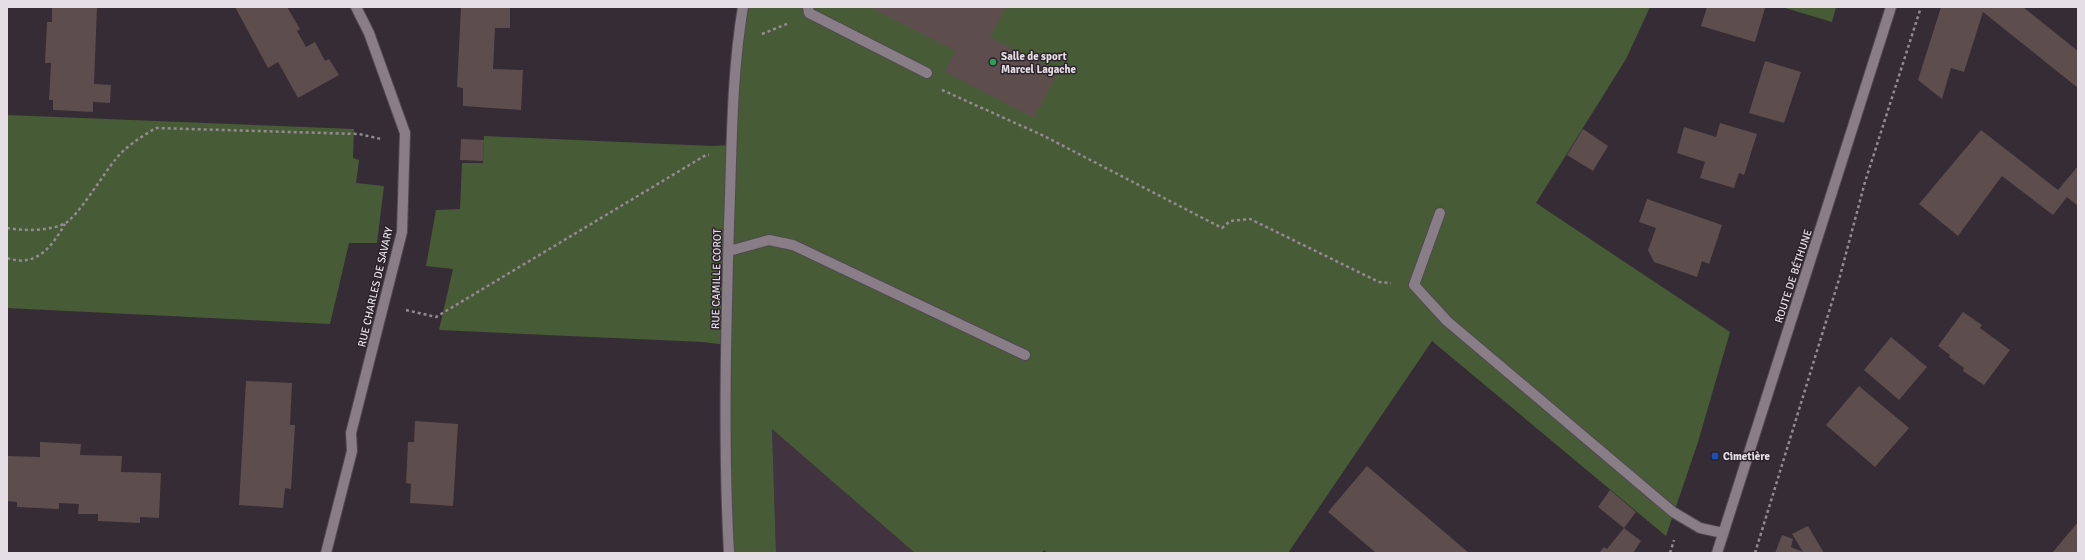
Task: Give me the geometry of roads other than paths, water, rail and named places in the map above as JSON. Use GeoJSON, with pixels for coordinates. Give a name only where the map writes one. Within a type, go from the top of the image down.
{"type":"FeatureCollection","features":[{"type":"Feature","properties":{"kind":"street","name":"RUE CHARLES DE SAVARY"},"geometry":{"type":"LineString","coordinates":[[326,553],[352,451],[351,433],[402,232],[403,143],[405,133],[369,33],[356,7]]}},
{"type":"Feature","properties":{"kind":"street","name":"RUE CAMILLE COROT"},"geometry":{"type":"LineString","coordinates":[[729,553],[725,483],[729,250],[737,44],[743,7]]}},
{"type":"Feature","properties":{"kind":"street"},"geometry":{"type":"LineString","coordinates":[[808,7],[809,13],[927,74]]}},
{"type":"Feature","properties":{"kind":"street","name":"ROUTE DE BÉTHUNE"},"geometry":{"type":"LineString","coordinates":[[1717,553],[1891,7]]}},
{"type":"Feature","properties":{"kind":"street"},"geometry":{"type":"LineString","coordinates":[[1440,213],[1414,285],[1447,321],[1673,512],[1700,528],[1723,533]]}},
{"type":"Feature","properties":{"kind":"street"},"geometry":{"type":"LineString","coordinates":[[729,250],[769,240],[793,245],[1025,355]]}},
{"type":"Feature","properties":{"kind":"place","name":"Salle de sport Marcel Lagache"},"geometry":{"type":"Point","coordinates":[993,62]}},
{"type":"Feature","properties":{"kind":"place","name":"Cimetière"},"geometry":{"type":"Point","coordinates":[1715,456]}}]}
